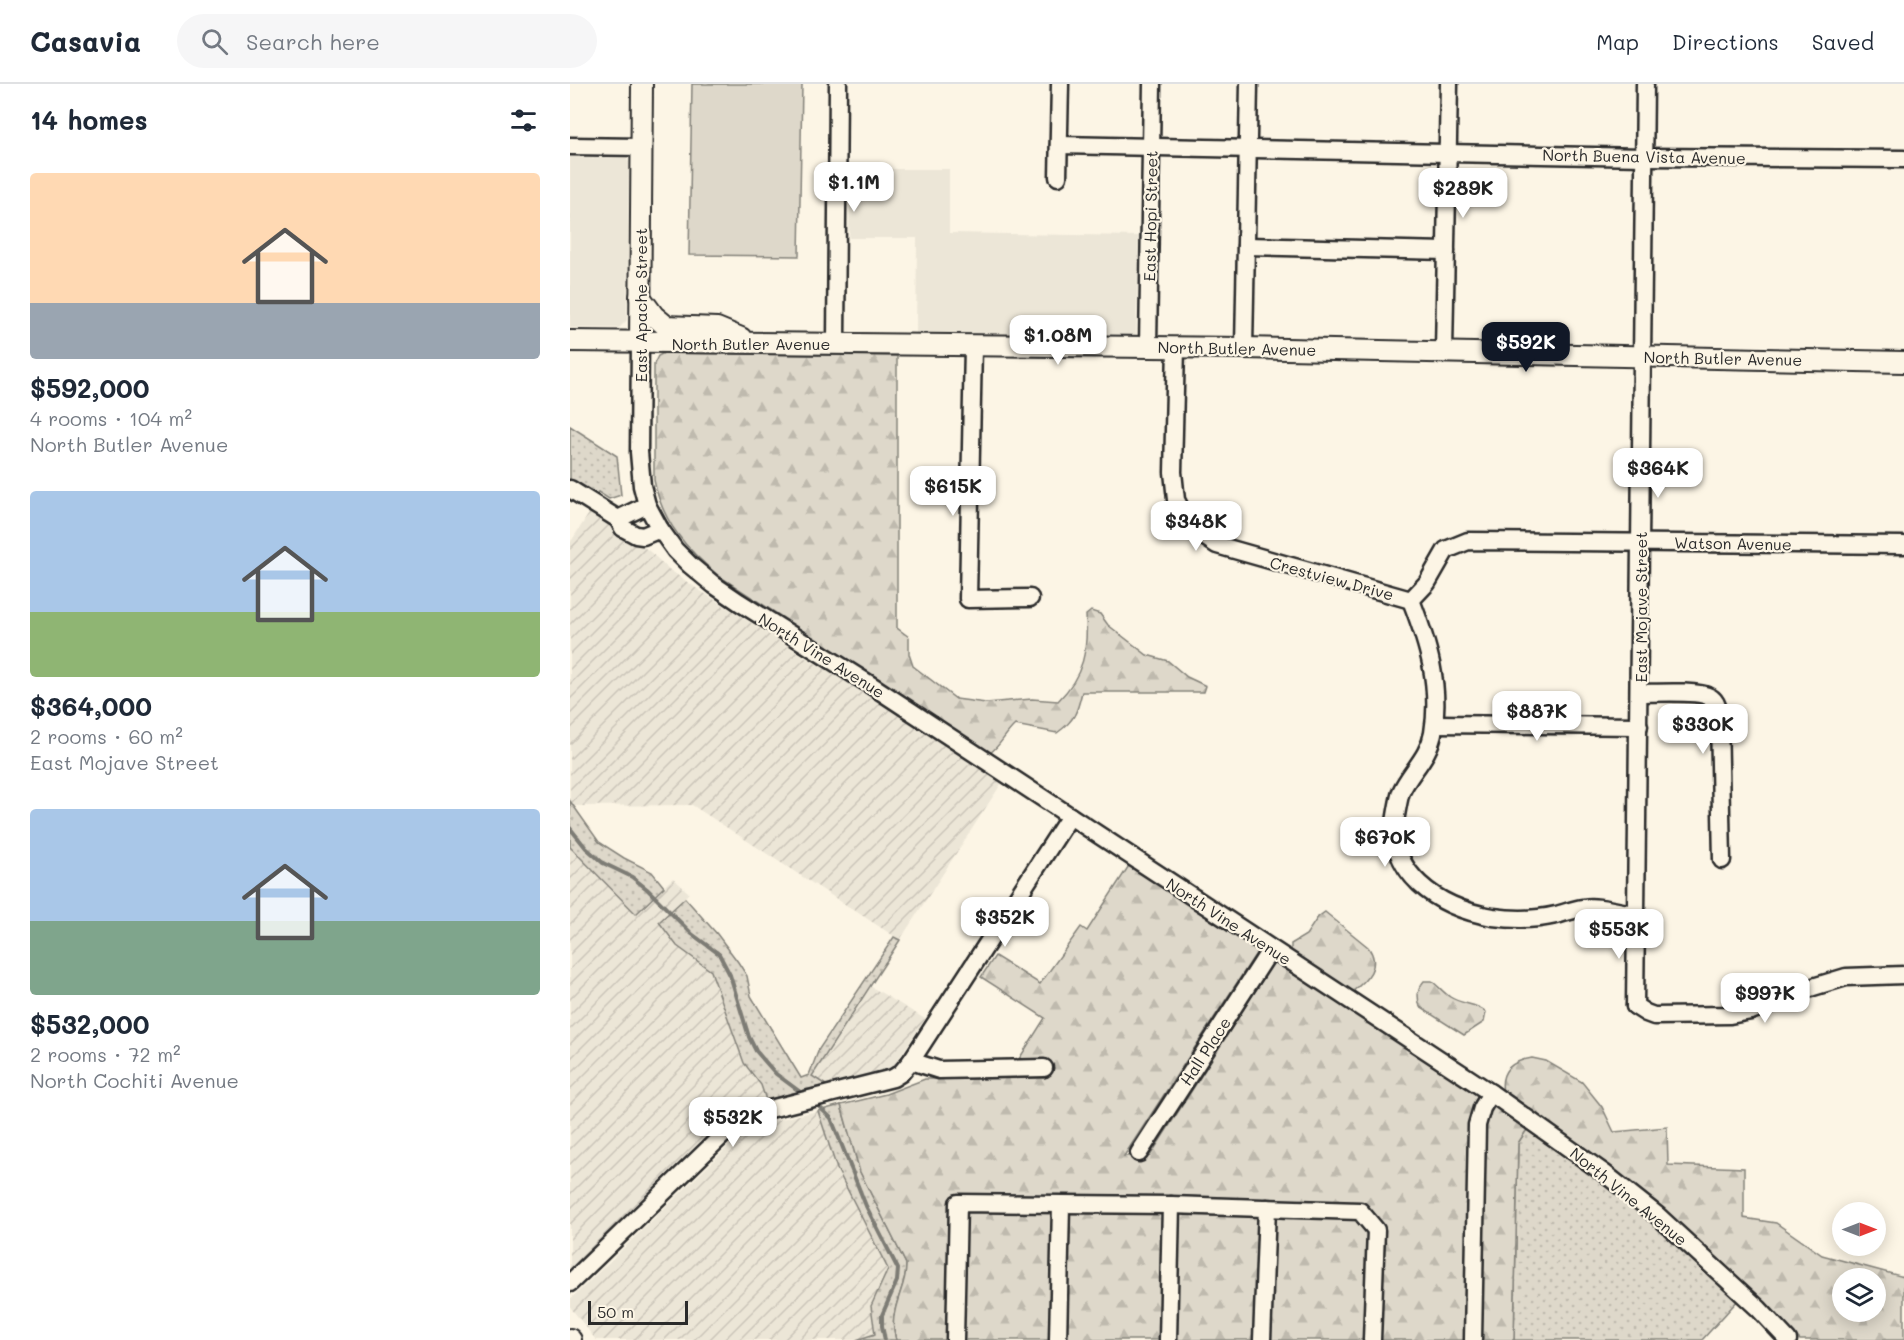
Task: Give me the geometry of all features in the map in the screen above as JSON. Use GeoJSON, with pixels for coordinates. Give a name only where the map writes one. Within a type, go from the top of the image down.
{"type":"FeatureCollection","features":[{"type":"Feature","properties":{"kind":"main road","name":"East Apache Street"},"geometry":{"type":"LineString","coordinates":[[640,343],[642,84]]}},
{"type":"Feature","properties":{"kind":"main road"},"geometry":{"type":"LineString","coordinates":[[640,297],[654,316],[666,326],[717,328],[749,342]]}},
{"type":"Feature","properties":{"kind":"main road","name":"North Butler Avenue"},"geometry":{"type":"LineString","coordinates":[[570,341],[1244,348],[1904,362]]}},
{"type":"Feature","properties":{"kind":"street"},"geometry":{"type":"LineString","coordinates":[[836,343],[838,84]]}},
{"type":"Feature","properties":{"kind":"street"},"geometry":{"type":"LineString","coordinates":[[1058,177],[1060,84]]}},
{"type":"Feature","properties":{"kind":"street","name":"East Hopi Street"},"geometry":{"type":"LineString","coordinates":[[1148,347],[1152,84]]}},
{"type":"Feature","properties":{"kind":"street"},"geometry":{"type":"LineString","coordinates":[[1244,348],[1249,84]]}},
{"type":"Feature","properties":{"kind":"street"},"geometry":{"type":"LineString","coordinates":[[1444,352],[1449,84]]}},
{"type":"Feature","properties":{"kind":"street","name":"East Mojave Street"},"geometry":{"type":"LineString","coordinates":[[1636,914],[1645,84]]}},
{"type":"Feature","properties":{"kind":"street","name":"North Buena Vista Avenue"},"geometry":{"type":"LineString","coordinates":[[1059,145],[1644,157],[1904,159]]}},
{"type":"Feature","properties":{"kind":"street"},"geometry":{"type":"LineString","coordinates":[[570,146],[641,147]]}},
{"type":"Feature","properties":{"kind":"street"},"geometry":{"type":"LineString","coordinates":[[1246,246],[1446,250]]}},
{"type":"Feature","properties":{"kind":"street","name":"East Apache Street"},"geometry":{"type":"LineString","coordinates":[[640,343],[640,470],[647,505],[658,526]]}},
{"type":"Feature","properties":{"kind":"street"},"geometry":{"type":"LineString","coordinates":[[973,346],[968,599],[1029,598]]}},
{"type":"Feature","properties":{"kind":"street","name":"Crestview Drive"},"geometry":{"type":"LineString","coordinates":[[1176,347],[1173,472],[1176,500],[1190,527],[1217,545],[1412,600],[1433,666],[1435,724],[1429,749],[1401,792],[1395,819],[1394,836],[1399,857],[1414,880],[1445,901],[1491,916],[1517,920],[1533,919],[1583,908],[1636,914]]}},
{"type":"Feature","properties":{"kind":"street"},"geometry":{"type":"LineString","coordinates":[[570,489],[618,519],[623,528],[639,536],[658,526]]}},
{"type":"Feature","properties":{"kind":"street"},"geometry":{"type":"LineString","coordinates":[[618,519],[647,505]]}},
{"type":"Feature","properties":{"kind":"street","name":"North Vine Avenue"},"geometry":{"type":"LineString","coordinates":[[658,526],[675,550],[714,585],[874,687],[1491,1093],[1604,1173],[1657,1215],[1759,1309],[1788,1340]]}},
{"type":"Feature","properties":{"kind":"street","name":"Watson Avenue"},"geometry":{"type":"LineString","coordinates":[[1412,600],[1426,583],[1446,550],[1468,541],[1904,545]]}},
{"type":"Feature","properties":{"kind":"street"},"geometry":{"type":"LineString","coordinates":[[1639,693],[1700,694],[1711,697],[1717,704],[1722,860]]}},
{"type":"Feature","properties":{"kind":"street"},"geometry":{"type":"LineString","coordinates":[[1435,724],[1639,726]]}},
{"type":"Feature","properties":{"kind":"street"},"geometry":{"type":"LineString","coordinates":[[570,1283],[731,1127],[762,1111],[893,1078],[901,1074],[1070,816]]}},
{"type":"Feature","properties":{"kind":"street"},"geometry":{"type":"LineString","coordinates":[[1636,914],[1633,1007],[1654,1016],[1730,1015],[1750,1011],[1846,977],[1904,975]]}},
{"type":"Feature","properties":{"kind":"street","name":"Hall Place"},"geometry":{"type":"LineString","coordinates":[[1139,1153],[1272,949]]}},
{"type":"Feature","properties":{"kind":"street"},"geometry":{"type":"LineString","coordinates":[[911,1061],[939,1070],[1044,1068]]}},
{"type":"Feature","properties":{"kind":"street"},"geometry":{"type":"LineString","coordinates":[[1473,1340],[1477,1125],[1482,1108],[1491,1093]]}},
{"type":"Feature","properties":{"kind":"street"},"geometry":{"type":"LineString","coordinates":[[955,1340],[958,1203],[1171,1205],[1360,1211],[1376,1230],[1372,1340]]}},
{"type":"Feature","properties":{"kind":"street"},"geometry":{"type":"LineString","coordinates":[[1058,1340],[1061,1205]]}},
{"type":"Feature","properties":{"kind":"street"},"geometry":{"type":"LineString","coordinates":[[1168,1340],[1171,1205]]}},
{"type":"Feature","properties":{"kind":"street"},"geometry":{"type":"LineString","coordinates":[[1262,1340],[1267,1208]]}},
{"type":"Feature","properties":{"kind":"shaded area"},"geometry":{"type":"Polygon","coordinates":[[[570,157],[626,158],[629,162],[627,320],[619,328],[570,328],[570,157]]]}},
{"type":"Feature","properties":{"kind":"shaded area"},"geometry":{"type":"Polygon","coordinates":[[[850,169],[949,169],[949,233],[1139,236],[1136,337],[916,335],[917,238],[849,238],[850,169]]]}},
{"type":"Feature","properties":{"kind":"shaded area"},"geometry":{"type":"Polygon","coordinates":[[[590,512],[648,550],[670,570],[696,588],[809,660],[883,701],[1003,781],[900,940],[692,805],[573,806],[570,801],[570,543],[590,512]]]}},
{"type":"Feature","properties":{"kind":"shaded area"},"geometry":{"type":"Polygon","coordinates":[[[570,847],[635,914],[673,878],[689,893],[659,922],[711,971],[744,1063],[761,1085],[766,1100],[736,1114],[714,1131],[570,1270],[570,847]]]}},
{"type":"Feature","properties":{"kind":"shaded area"},"geometry":{"type":"Polygon","coordinates":[[[870,986],[925,1019],[893,1067],[826,1085],[812,1077],[870,986]]]}},
{"type":"Feature","properties":{"kind":"shaded area"},"geometry":{"type":"Polygon","coordinates":[[[818,1111],[837,1169],[888,1269],[871,1306],[875,1334],[856,1340],[596,1340],[571,1308],[571,1299],[741,1134],[766,1122],[818,1111]]]}},
{"type":"Feature","properties":{"kind":"green space"},"geometry":{"type":"Polygon","coordinates":[[[692,84],[802,84],[799,256],[689,255],[692,84]]]}},
{"type":"Feature","properties":{"kind":"green space"},"geometry":{"type":"Polygon","coordinates":[[[664,353],[897,356],[897,628],[909,637],[909,654],[913,666],[956,699],[986,703],[1032,699],[1058,701],[1074,682],[1079,672],[1085,651],[1086,615],[1091,611],[1100,614],[1108,625],[1147,655],[1168,661],[1187,677],[1206,686],[1204,692],[1082,692],[1074,715],[1068,724],[1057,733],[1015,725],[990,753],[719,576],[696,556],[677,534],[663,509],[654,480],[654,364],[658,356],[664,353]]]}},
{"type":"Feature","properties":{"kind":"green space"},"geometry":{"type":"Polygon","coordinates":[[[570,426],[617,456],[621,495],[609,499],[598,492],[594,495],[570,479],[570,426]]]}},
{"type":"Feature","properties":{"kind":"green space"},"geometry":{"type":"Polygon","coordinates":[[[570,801],[599,842],[652,872],[664,887],[636,914],[570,847],[570,801]]]}},
{"type":"Feature","properties":{"kind":"green space"},"geometry":{"type":"Polygon","coordinates":[[[1130,864],[1256,948],[1257,952],[1124,1156],[1150,1156],[1273,963],[1279,962],[1528,1128],[1518,1143],[1514,1340],[896,1340],[894,1318],[906,1264],[860,1172],[841,1105],[886,1094],[925,1079],[1045,1078],[1045,1059],[1019,1059],[1045,1018],[981,977],[995,956],[1040,984],[1081,927],[1087,931],[1130,864]]]}},
{"type":"Feature","properties":{"kind":"green space"},"geometry":{"type":"Polygon","coordinates":[[[685,898],[738,962],[747,976],[751,996],[801,1078],[809,1075],[819,1049],[894,937],[900,940],[812,1076],[826,1085],[766,1100],[761,1085],[744,1063],[711,971],[677,946],[659,922],[685,898]]]}},
{"type":"Feature","properties":{"kind":"green space"},"geometry":{"type":"Polygon","coordinates":[[[1325,912],[1368,947],[1372,954],[1374,960],[1371,972],[1352,992],[1291,952],[1291,944],[1306,935],[1318,917],[1325,912]]]}},
{"type":"Feature","properties":{"kind":"green space"},"geometry":{"type":"Polygon","coordinates":[[[1424,981],[1432,981],[1450,997],[1482,1009],[1486,1012],[1484,1022],[1464,1035],[1420,1007],[1418,993],[1424,981]]]}},
{"type":"Feature","properties":{"kind":"green space"},"geometry":{"type":"Polygon","coordinates":[[[1532,1058],[1546,1061],[1582,1082],[1602,1107],[1614,1132],[1667,1127],[1668,1165],[1744,1168],[1744,1218],[1776,1223],[1822,1255],[1870,1268],[1832,1268],[1832,1322],[1886,1322],[1886,1272],[1904,1277],[1904,1340],[1800,1340],[1755,1294],[1503,1093],[1505,1073],[1508,1068],[1532,1058]]]}},
{"type":"Feature","properties":{"kind":"green space"},"geometry":{"type":"Polygon","coordinates":[[[841,1105],[860,1172],[906,1264],[894,1318],[896,1340],[856,1340],[875,1334],[871,1306],[888,1269],[837,1169],[818,1111],[841,1105]]]}},
{"type":"Feature","properties":{"kind":"green space"},"geometry":{"type":"Polygon","coordinates":[[[1528,1128],[1643,1213],[1739,1299],[1702,1340],[1514,1340],[1518,1143],[1528,1128]]]}},
{"type":"Feature","properties":{"kind":"waterway"},"geometry":{"type":"LineString","coordinates":[[570,828],[586,848],[603,863],[632,877],[692,934],[719,954],[730,975],[749,1037],[756,1051],[776,1074],[803,1094]]}},
{"type":"Feature","properties":{"kind":"waterway"},"geometry":{"type":"LineString","coordinates":[[814,1102],[831,1118],[866,1206],[898,1269],[897,1281],[882,1315],[885,1340]]}}]}
